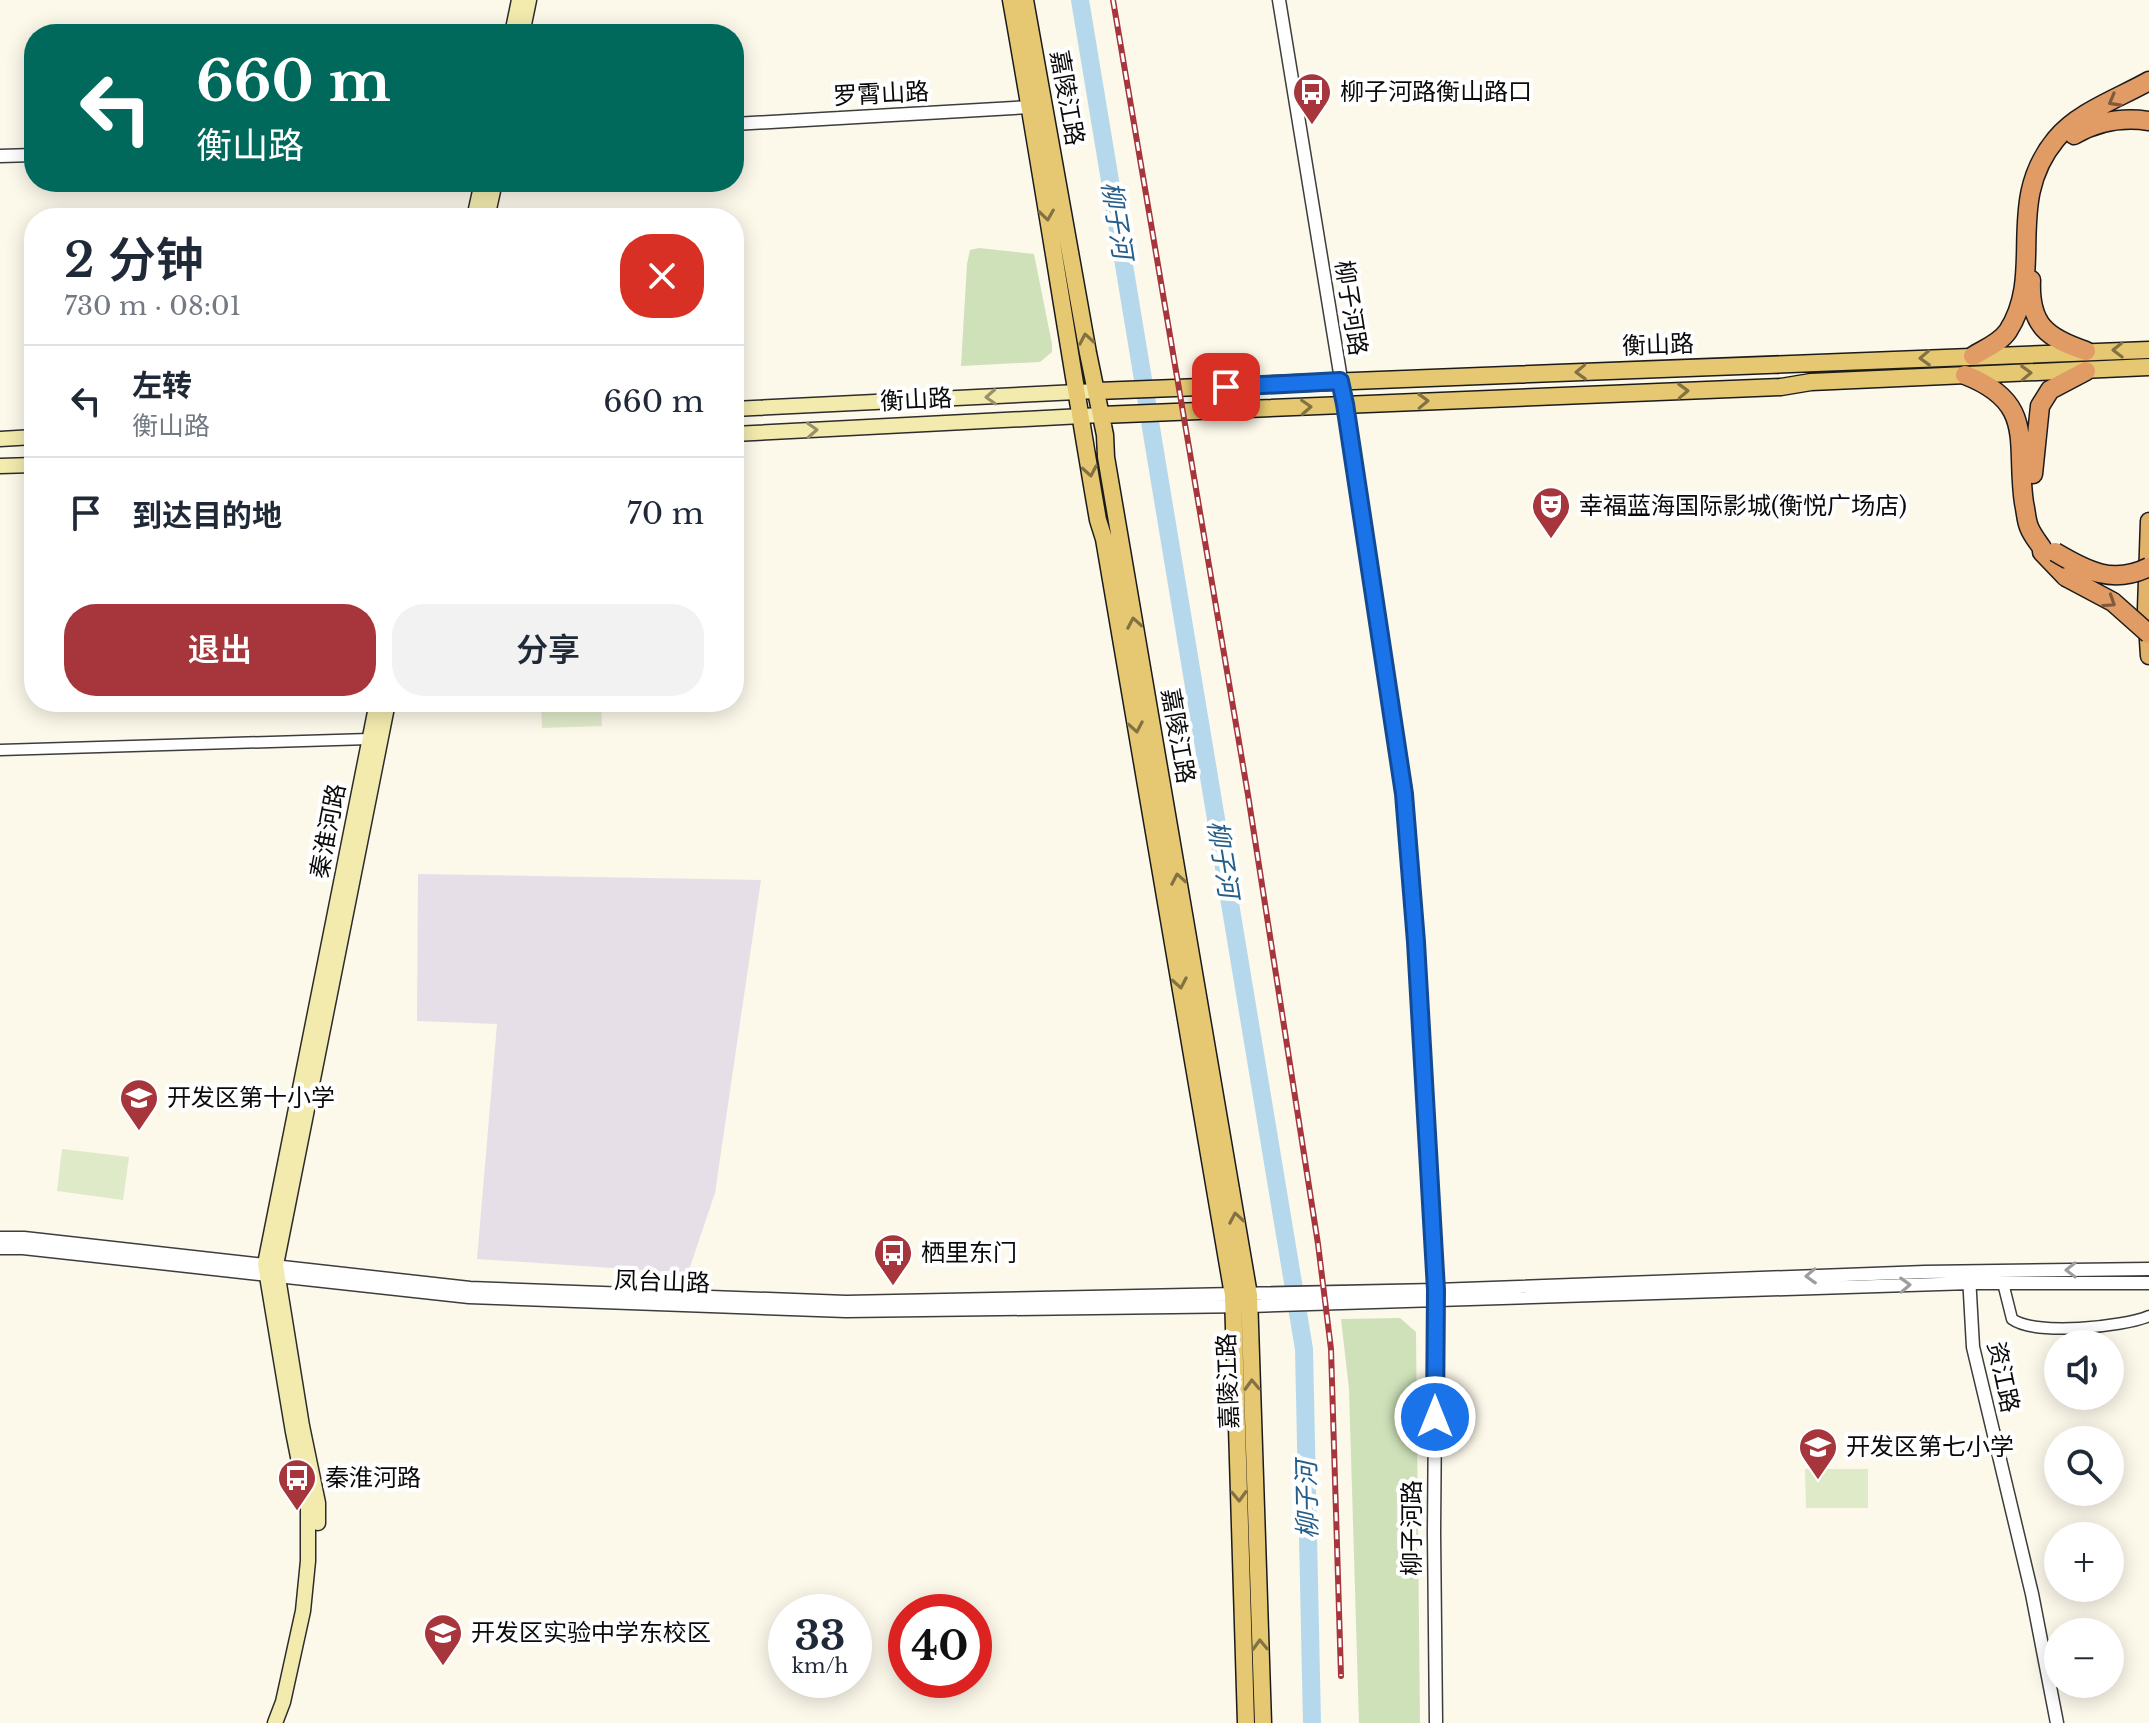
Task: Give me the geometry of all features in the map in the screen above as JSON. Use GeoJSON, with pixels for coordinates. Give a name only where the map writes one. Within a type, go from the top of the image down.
{"type":"FeatureCollection","features":[{"type":"Feature","properties":{"kind":"highway"},"geometry":{"type":"LineString","coordinates":[[1973,356],[2007,333],[2014,319],[2024,283],[2026,207],[2031,180],[2057,138],[2149,81]]}},
{"type":"Feature","properties":{"kind":"highway"},"geometry":{"type":"LineString","coordinates":[[2086,351],[2057,340],[2045,332],[2037,320],[2031,293],[2036,192],[2049,161],[2082,124],[2127,118],[2149,121]]}},
{"type":"Feature","properties":{"kind":"highway"},"geometry":{"type":"LineString","coordinates":[[2086,371],[2050,390],[2040,406],[2035,427],[2033,503],[2041,527],[2055,552],[2080,566],[2110,576],[2135,573],[2149,567]]}},
{"type":"Feature","properties":{"kind":"highway"},"geometry":{"type":"LineString","coordinates":[[1965,375],[1992,388],[2009,404],[2020,430],[2022,488],[2028,526],[2042,552],[2066,577],[2113,602],[2149,634]]}},
{"type":"Feature","properties":{"kind":"highway"},"geometry":{"type":"LineString","coordinates":[[2149,521],[2146,609],[2149,656]]}},
{"type":"Feature","properties":{"kind":"main road"},"geometry":{"type":"LineString","coordinates":[[514,24],[519,0]]}},
{"type":"Feature","properties":{"kind":"main road"},"geometry":{"type":"LineString","coordinates":[[524,24],[529,0]]}},
{"type":"Feature","properties":{"kind":"main road","name":"嘉陵江路"},"geometry":{"type":"LineString","coordinates":[[1011,0],[1098,520],[1249,1300],[1246,1723]]}},
{"type":"Feature","properties":{"kind":"main road","name":"嘉陵江路"},"geometry":{"type":"LineString","coordinates":[[1025,0],[1097,391],[1249,1300],[1263,1723]]}},
{"type":"Feature","properties":{"kind":"main road","name":"衡山路"},"geometry":{"type":"LineString","coordinates":[[744,408],[1076,391],[1168,390],[2149,350]]}},
{"type":"Feature","properties":{"kind":"main road"},"geometry":{"type":"LineString","coordinates":[[1101,415],[1781,387],[1811,382],[2149,367]]}},
{"type":"Feature","properties":{"kind":"main road","name":"衡山路"},"geometry":{"type":"LineString","coordinates":[[744,434],[1101,415]]}},
{"type":"Feature","properties":{"kind":"main road"},"geometry":{"type":"LineString","coordinates":[[0,439],[24,438]]}},
{"type":"Feature","properties":{"kind":"main road"},"geometry":{"type":"LineString","coordinates":[[0,466],[24,465]]}},
{"type":"Feature","properties":{"kind":"main road","name":"秦淮河路"},"geometry":{"type":"LineString","coordinates":[[275,1723],[283,1702],[303,1611],[308,1561],[308,1507],[271,1269],[375,712]]}},
{"type":"Feature","properties":{"kind":"main road","name":"秦淮河路"},"geometry":{"type":"LineString","coordinates":[[284,1723],[292,1704],[312,1611],[318,1559],[318,1503],[271,1269],[386,712]]}},
{"type":"Feature","properties":{"kind":"street","name":"柳子河路"},"geometry":{"type":"LineString","coordinates":[[1279,0],[1404,794],[1416,942],[1436,1295],[1436,1723]]}},
{"type":"Feature","properties":{"kind":"street","name":"罗霄山路"},"geometry":{"type":"LineString","coordinates":[[744,123],[1030,107]]}},
{"type":"Feature","properties":{"kind":"street"},"geometry":{"type":"LineString","coordinates":[[0,156],[24,155]]}},
{"type":"Feature","properties":{"kind":"street"},"geometry":{"type":"LineString","coordinates":[[0,750],[369,739]]}},
{"type":"Feature","properties":{"kind":"street","name":"凤台山路"},"geometry":{"type":"LineString","coordinates":[[0,1238],[24,1238],[271,1269]]}},
{"type":"Feature","properties":{"kind":"street","name":"凤台山路"},"geometry":{"type":"LineString","coordinates":[[0,1248],[470,1288],[846,1302],[1249,1300],[1970,1277]]}},
{"type":"Feature","properties":{"kind":"street"},"geometry":{"type":"LineString","coordinates":[[1970,1277],[2149,1269]]}},
{"type":"Feature","properties":{"kind":"street"},"geometry":{"type":"LineString","coordinates":[[1970,1277],[2003,1283],[2149,1283]]}},
{"type":"Feature","properties":{"kind":"street","name":"资江路"},"geometry":{"type":"LineString","coordinates":[[1970,1277],[1973,1347],[2032,1594],[2057,1723]]}},
{"type":"Feature","properties":{"kind":"street"},"geometry":{"type":"LineString","coordinates":[[2003,1283],[2012,1319],[2028,1325],[2097,1328],[2149,1316]]}},
{"type":"Feature","properties":{"kind":"shaded area"},"geometry":{"type":"Polygon","coordinates":[[[418,874],[761,880],[715,1193],[688,1273],[477,1259],[497,1024],[417,1021],[418,874]]]}},
{"type":"Feature","properties":{"kind":"green space"},"geometry":{"type":"Polygon","coordinates":[[[979,248],[1034,254],[1052,344],[1052,352],[1040,362],[961,366],[967,264],[970,250],[979,248]]]}},
{"type":"Feature","properties":{"kind":"green space"},"geometry":{"type":"Polygon","coordinates":[[[541,712],[601,712],[602,726],[542,728],[541,712]]]}},
{"type":"Feature","properties":{"kind":"green space"},"geometry":{"type":"Polygon","coordinates":[[[62,1149],[129,1157],[123,1200],[57,1191],[62,1149]]]}},
{"type":"Feature","properties":{"kind":"green space"},"geometry":{"type":"Polygon","coordinates":[[[1400,1318],[1416,1332],[1420,1723],[1359,1723],[1349,1389],[1341,1319],[1400,1318]]]}},
{"type":"Feature","properties":{"kind":"green space"},"geometry":{"type":"Polygon","coordinates":[[[1805,1469],[1868,1469],[1868,1508],[1806,1508],[1805,1469]]]}},
{"type":"Feature","properties":{"kind":"waterway","name":"柳子河"},"geometry":{"type":"LineString","coordinates":[[1080,0],[1304,1349],[1312,1723]]}},
{"type":"Feature","properties":{"kind":"railway"},"geometry":{"type":"LineString","coordinates":[[1113,0],[1248,795],[1318,1244],[1331,1349],[1341,1676]]}},
{"type":"Feature","properties":{"kind":"place","name":"柳子河路衡山路口"},"geometry":{"type":"Point","coordinates":[1312,126]}},
{"type":"Feature","properties":{"kind":"place","name":"幸福蓝海国际影城(衡悦广场店)"},"geometry":{"type":"Point","coordinates":[1551,540]}},
{"type":"Feature","properties":{"kind":"place","name":"开发区第十小学"},"geometry":{"type":"Point","coordinates":[139,1132]}},
{"type":"Feature","properties":{"kind":"place","name":"栖里东门"},"geometry":{"type":"Point","coordinates":[893,1287]}},
{"type":"Feature","properties":{"kind":"place","name":"开发区第七小学"},"geometry":{"type":"Point","coordinates":[1818,1481]}},
{"type":"Feature","properties":{"kind":"place","name":"秦淮河路"},"geometry":{"type":"Point","coordinates":[297,1512]}},
{"type":"Feature","properties":{"kind":"place","name":"开发区实验中学东校区"},"geometry":{"type":"Point","coordinates":[443,1667]}},
{"type":"Feature","properties":{"kind":"route"},"geometry":{"type":"LineString","coordinates":[[1226,387],[1340,381],[1345,404],[1404,794],[1416,942],[1436,1290],[1435,1417]]}}]}
